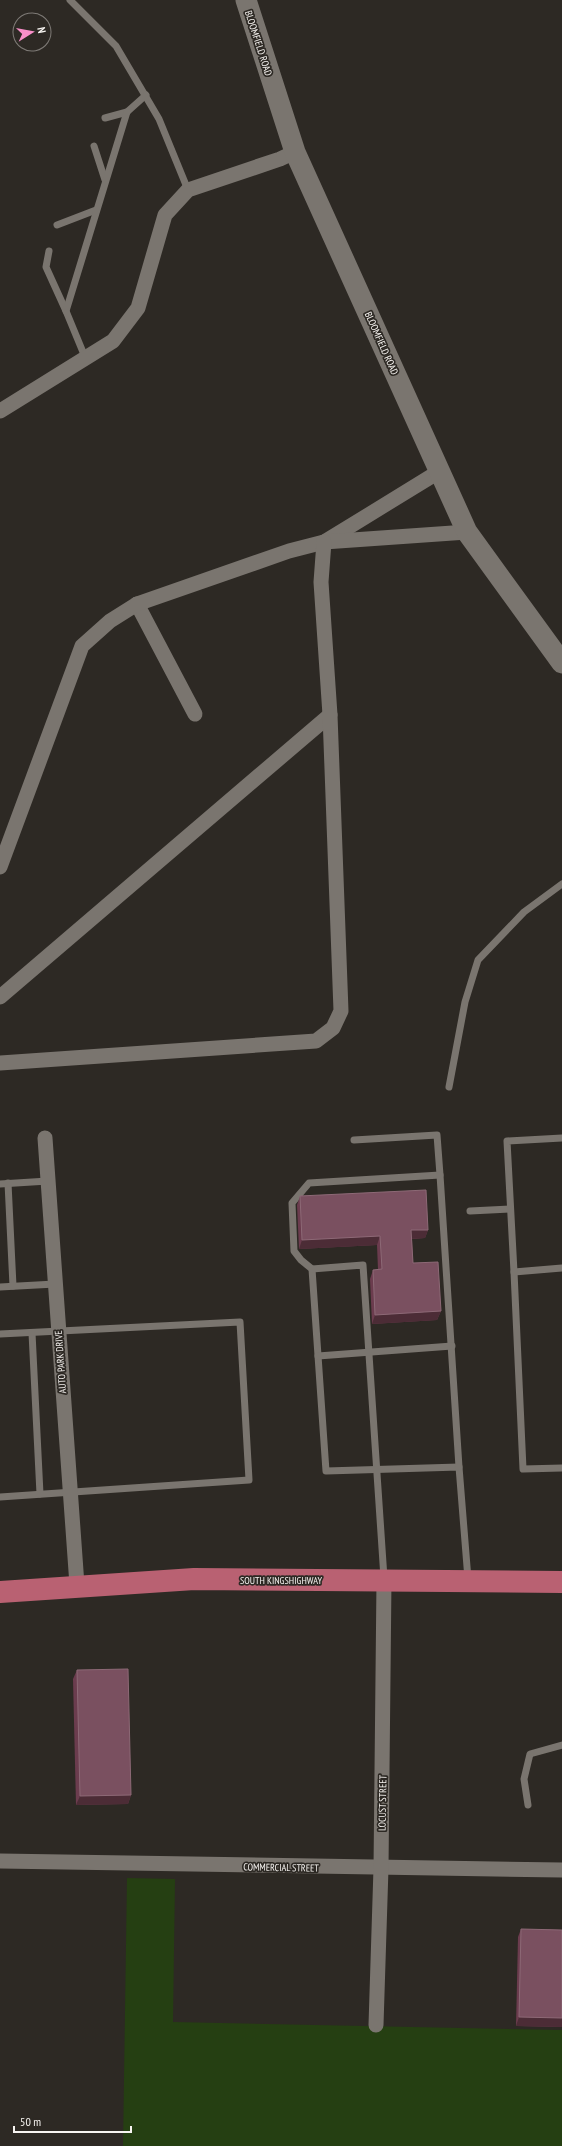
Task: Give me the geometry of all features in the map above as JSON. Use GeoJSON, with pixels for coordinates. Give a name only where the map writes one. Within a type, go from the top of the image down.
{"type":"FeatureCollection","features":[{"type":"Feature","properties":{"kind":"main road","name":"SOUTH KINGSHIGHWAY"},"geometry":{"type":"LineString","coordinates":[[0,1592],[77,1585],[194,1579],[562,1582]]}},
{"type":"Feature","properties":{"kind":"street","name":"BLOOMFIELD ROAD"},"geometry":{"type":"LineString","coordinates":[[246,0],[295,152],[467,532],[562,663]]}},
{"type":"Feature","properties":{"kind":"street"},"geometry":{"type":"LineString","coordinates":[[0,411],[113,341],[138,308],[165,215],[188,190],[280,160],[295,152]]}},
{"type":"Feature","properties":{"kind":"street"},"geometry":{"type":"LineString","coordinates":[[324,542],[440,472]]}},
{"type":"Feature","properties":{"kind":"street"},"geometry":{"type":"LineString","coordinates":[[0,867],[82,646],[110,621],[137,604],[289,551],[324,542],[467,532]]}},
{"type":"Feature","properties":{"kind":"street"},"geometry":{"type":"LineString","coordinates":[[0,1063],[316,1041],[334,1028],[341,1011],[330,715],[321,580],[324,542]]}},
{"type":"Feature","properties":{"kind":"street"},"geometry":{"type":"LineString","coordinates":[[137,604],[195,714]]}},
{"type":"Feature","properties":{"kind":"street"},"geometry":{"type":"LineString","coordinates":[[0,997],[330,715]]}},
{"type":"Feature","properties":{"kind":"street","name":"AUTO PARK DRIVE"},"geometry":{"type":"LineString","coordinates":[[45,1138],[77,1585]]}},
{"type":"Feature","properties":{"kind":"street","name":"LOCUST STREET"},"geometry":{"type":"LineString","coordinates":[[376,2025],[381,1868],[384,1580]]}},
{"type":"Feature","properties":{"kind":"street","name":"COMMERCIAL STREET"},"geometry":{"type":"LineString","coordinates":[[0,1861],[562,1870]]}},
{"type":"Feature","properties":{"kind":"lane"},"geometry":{"type":"LineString","coordinates":[[70,0],[116,46],[159,119],[188,190]]}},
{"type":"Feature","properties":{"kind":"lane"},"geometry":{"type":"LineString","coordinates":[[105,118],[127,112],[146,95]]}},
{"type":"Feature","properties":{"kind":"lane"},"geometry":{"type":"LineString","coordinates":[[66,311],[127,112]]}},
{"type":"Feature","properties":{"kind":"lane"},"geometry":{"type":"LineString","coordinates":[[94,146],[105,181]]}},
{"type":"Feature","properties":{"kind":"lane"},"geometry":{"type":"LineString","coordinates":[[57,225],[96,210]]}},
{"type":"Feature","properties":{"kind":"lane"},"geometry":{"type":"LineString","coordinates":[[50,251],[46,267],[85,357]]}},
{"type":"Feature","properties":{"kind":"lane"},"geometry":{"type":"LineString","coordinates":[[449,1086],[465,1002],[478,960],[524,912],[562,884]]}},
{"type":"Feature","properties":{"kind":"lane"},"geometry":{"type":"LineString","coordinates":[[354,1140],[437,1135],[469,1581]]}},
{"type":"Feature","properties":{"kind":"lane"},"geometry":{"type":"LineString","coordinates":[[562,1138],[507,1141],[523,1469],[562,1468]]}},
{"type":"Feature","properties":{"kind":"lane"},"geometry":{"type":"LineString","coordinates":[[384,1580],[363,1265],[312,1269],[301,1260],[294,1251],[292,1202],[309,1183],[440,1175]]}},
{"type":"Feature","properties":{"kind":"lane"},"geometry":{"type":"LineString","coordinates":[[0,1184],[48,1181]]}},
{"type":"Feature","properties":{"kind":"lane"},"geometry":{"type":"LineString","coordinates":[[8,1183],[13,1286]]}},
{"type":"Feature","properties":{"kind":"lane"},"geometry":{"type":"LineString","coordinates":[[470,1211],[510,1209]]}},
{"type":"Feature","properties":{"kind":"lane"},"geometry":{"type":"LineString","coordinates":[[514,1272],[562,1268]]}},
{"type":"Feature","properties":{"kind":"lane"},"geometry":{"type":"LineString","coordinates":[[312,1269],[326,1472],[460,1467]]}},
{"type":"Feature","properties":{"kind":"lane"},"geometry":{"type":"LineString","coordinates":[[0,1287],[55,1284]]}},
{"type":"Feature","properties":{"kind":"lane"},"geometry":{"type":"LineString","coordinates":[[0,1334],[240,1322],[248,1480],[0,1497]]}},
{"type":"Feature","properties":{"kind":"lane"},"geometry":{"type":"LineString","coordinates":[[32,1333],[40,1494]]}},
{"type":"Feature","properties":{"kind":"lane"},"geometry":{"type":"LineString","coordinates":[[318,1356],[452,1346]]}},
{"type":"Feature","properties":{"kind":"lane"},"geometry":{"type":"LineString","coordinates":[[528,1805],[524,1779],[530,1754],[562,1745]]}},
{"type":"Feature","properties":{"kind":"green space"},"geometry":{"type":"Polygon","coordinates":[[[127,1878],[175,1879],[173,2022],[562,2030],[562,2146],[123,2146],[127,1878]]]}},
{"type":"Feature","properties":{"kind":"building"},"geometry":{"type":"Polygon","coordinates":[[[426,1190],[428,1230],[411,1230],[413,1263],[438,1262],[441,1311],[375,1315],[373,1270],[382,1269],[380,1236],[302,1240],[300,1196],[426,1190]]]}},
{"type":"Feature","properties":{"kind":"building"},"geometry":{"type":"Polygon","coordinates":[[[128,1669],[131,1795],[80,1796],[77,1670],[128,1669]]]}},
{"type":"Feature","properties":{"kind":"building"},"geometry":{"type":"Polygon","coordinates":[[[521,1929],[562,1930],[562,2018],[519,2017],[521,1929]]]}}]}
